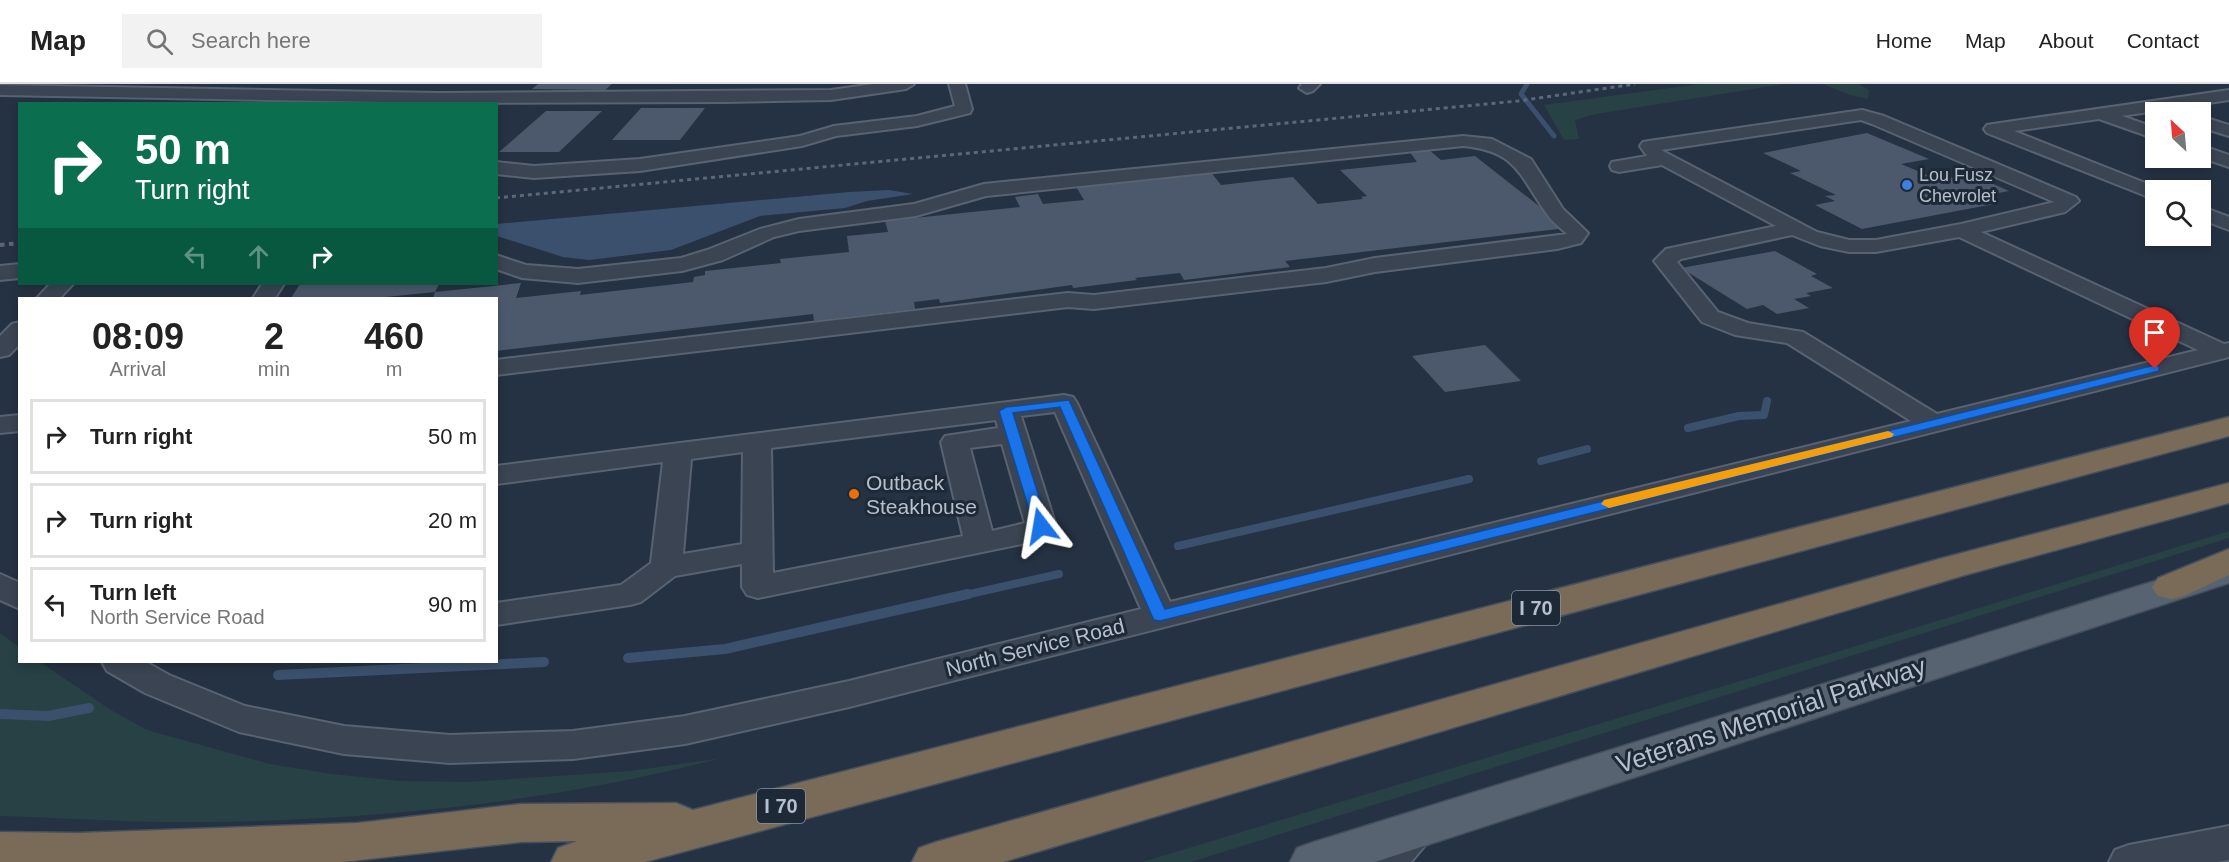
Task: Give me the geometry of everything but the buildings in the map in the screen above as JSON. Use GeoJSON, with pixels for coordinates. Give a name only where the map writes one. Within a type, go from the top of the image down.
{"type":"FeatureCollection","features":[{"type":"Feature","properties":{"kind":"highway","name":"I 70"},"geometry":{"type":"LineString","coordinates":[[576,862],[720,822],[2229,426]]}},
{"type":"Feature","properties":{"kind":"highway"},"geometry":{"type":"LineString","coordinates":[[936,862],[1952,567],[2229,493]]}},
{"type":"Feature","properties":{"kind":"highway"},"geometry":{"type":"LineString","coordinates":[[2171,587],[2229,561]]}},
{"type":"Feature","properties":{"kind":"highway"},"geometry":{"type":"LineString","coordinates":[[0,852],[78,853],[358,842],[520,823],[720,822]]}},
{"type":"Feature","properties":{"kind":"main road","name":"Veterans Memorial Parkway"},"geometry":{"type":"LineString","coordinates":[[1314,862],[1399,846],[2171,587],[2229,570]]}},
{"type":"Feature","properties":{"kind":"street"},"geometry":{"type":"LineString","coordinates":[[435,100],[453,89],[471,84]]}},
{"type":"Feature","properties":{"kind":"street"},"geometry":{"type":"LineString","coordinates":[[1,90],[479,101],[653,91],[831,95],[906,84]]}},
{"type":"Feature","properties":{"kind":"street"},"geometry":{"type":"LineString","coordinates":[[498,168],[534,172],[640,165],[802,141],[834,131],[917,121],[964,109],[957,84]]}},
{"type":"Feature","properties":{"kind":"street"},"geometry":{"type":"LineString","coordinates":[[831,95],[834,131]]}},
{"type":"Feature","properties":{"kind":"street"},"geometry":{"type":"LineString","coordinates":[[2185,102],[2229,96]]}},
{"type":"Feature","properties":{"kind":"street"},"geometry":{"type":"LineString","coordinates":[[2145,107],[1993,129],[2145,190]]}},
{"type":"Feature","properties":{"kind":"street"},"geometry":{"type":"LineString","coordinates":[[2100,114],[2145,130]]}},
{"type":"Feature","properties":{"kind":"street"},"geometry":{"type":"LineString","coordinates":[[1863,115],[2069,201],[2058,207],[1961,230],[1876,246],[1849,246],[1827,242],[1795,228],[1654,153],[1649,146],[1833,117],[1863,115]]}},
{"type":"Feature","properties":{"kind":"street"},"geometry":{"type":"LineString","coordinates":[[2211,125],[2229,131]]}},
{"type":"Feature","properties":{"kind":"street"},"geometry":{"type":"LineString","coordinates":[[498,262],[522,270],[560,276],[682,264],[715,255],[767,232],[799,225],[916,210],[984,190],[1463,141],[1486,143],[1524,163],[1556,213],[1578,233],[1574,239],[1557,243],[1375,265],[1326,275],[1094,302],[1068,300],[498,368]]}},
{"type":"Feature","properties":{"kind":"street"},"geometry":{"type":"LineString","coordinates":[[2211,154],[2229,160]]}},
{"type":"Feature","properties":{"kind":"street"},"geometry":{"type":"LineString","coordinates":[[1619,166],[1665,159]]}},
{"type":"Feature","properties":{"kind":"street"},"geometry":{"type":"LineString","coordinates":[[2211,217],[2229,224]]}},
{"type":"Feature","properties":{"kind":"street"},"geometry":{"type":"LineString","coordinates":[[1795,228],[1674,254],[1665,261],[1710,318],[1743,330],[1794,337],[1933,423]]}},
{"type":"Feature","properties":{"kind":"street"},"geometry":{"type":"LineString","coordinates":[[1961,230],[2225,351]]}},
{"type":"Feature","properties":{"kind":"street"},"geometry":{"type":"LineString","coordinates":[[0,273],[18,271]]}},
{"type":"Feature","properties":{"kind":"street"},"geometry":{"type":"LineString","coordinates":[[49,297],[61,285]]}},
{"type":"Feature","properties":{"kind":"street","name":"North Service Road"},"geometry":{"type":"LineString","coordinates":[[121,663],[158,684],[239,718],[344,741],[450,749],[573,745],[696,728],[849,694],[2225,351]]}},
{"type":"Feature","properties":{"kind":"street"},"geometry":{"type":"LineString","coordinates":[[980,542],[955,442],[1064,403],[1160,616]]}},
{"type":"Feature","properties":{"kind":"street"},"geometry":{"type":"LineString","coordinates":[[498,475],[757,442],[1010,422]]}},
{"type":"Feature","properties":{"kind":"street"},"geometry":{"type":"LineString","coordinates":[[757,442],[758,587],[1030,532],[1041,526],[1010,422]]}},
{"type":"Feature","properties":{"kind":"street"},"geometry":{"type":"LineString","coordinates":[[0,425],[18,423]]}},
{"type":"Feature","properties":{"kind":"street"},"geometry":{"type":"LineString","coordinates":[[666,567],[678,452]]}},
{"type":"Feature","properties":{"kind":"street"},"geometry":{"type":"LineString","coordinates":[[498,614],[630,594],[666,567],[757,551]]}},
{"type":"Feature","properties":{"kind":"street"},"geometry":{"type":"LineString","coordinates":[[0,585],[18,597]]}},
{"type":"Feature","properties":{"kind":"street"},"geometry":{"type":"LineString","coordinates":[[2129,862],[2182,857],[2229,843]]}},
{"type":"Feature","properties":{"kind":"green space"},"geometry":{"type":"Polygon","coordinates":[[[1699,84],[1785,84],[1596,114],[1575,120],[1579,139],[1564,140],[1544,105],[1699,84]]]}},
{"type":"Feature","properties":{"kind":"green space"},"geometry":{"type":"Polygon","coordinates":[[[1822,84],[1859,84],[1869,90],[1868,99],[1850,95],[1822,84]]]}},
{"type":"Feature","properties":{"kind":"green space"},"geometry":{"type":"Polygon","coordinates":[[[2229,531],[2229,538],[1191,862],[1142,862],[1843,650],[2229,531]]]}},
{"type":"Feature","properties":{"kind":"green space"},"geometry":{"type":"Polygon","coordinates":[[[0,633],[18,646],[18,663],[41,663],[111,710],[147,730],[270,764],[332,774],[401,781],[469,782],[630,771],[722,758],[595,786],[530,797],[400,812],[204,822],[0,816],[0,633]]]}},
{"type":"Feature","properties":{"kind":"water"},"geometry":{"type":"Polygon","coordinates":[[[889,190],[913,194],[867,201],[845,208],[760,216],[671,250],[589,260],[563,257],[498,236],[498,224],[889,190]]]}},
{"type":"Feature","properties":{"kind":"waterway"},"geometry":{"type":"LineString","coordinates":[[1527,84],[1521,94],[1554,136]]}},
{"type":"Feature","properties":{"kind":"waterway"},"geometry":{"type":"LineString","coordinates":[[1688,428],[1739,416],[1764,415],[1767,401]]}},
{"type":"Feature","properties":{"kind":"waterway"},"geometry":{"type":"LineString","coordinates":[[1541,461],[1587,449]]}},
{"type":"Feature","properties":{"kind":"waterway"},"geometry":{"type":"LineString","coordinates":[[1178,546],[1469,479]]}},
{"type":"Feature","properties":{"kind":"waterway"},"geometry":{"type":"LineString","coordinates":[[961,596],[1059,574]]}},
{"type":"Feature","properties":{"kind":"waterway"},"geometry":{"type":"LineString","coordinates":[[628,658],[725,649],[968,594]]}},
{"type":"Feature","properties":{"kind":"waterway"},"geometry":{"type":"LineString","coordinates":[[278,675],[544,662]]}},
{"type":"Feature","properties":{"kind":"waterway"},"geometry":{"type":"LineString","coordinates":[[0,714],[48,716],[89,708]]}},
{"type":"Feature","properties":{"kind":"railway"},"geometry":{"type":"LineString","coordinates":[[498,198],[1518,101],[1635,84]]}},
{"type":"Feature","properties":{"kind":"railway"},"geometry":{"type":"LineString","coordinates":[[0,245],[18,243]]}},
{"type":"Feature","properties":{"kind":"slow traffic"},"geometry":{"type":"LineString","coordinates":[[1609,504],[1888,434]]}},
{"type":"Feature","properties":{"kind":"place","name":"Lou Fusz Chevrolet"},"geometry":{"type":"Point","coordinates":[1907,185]}},
{"type":"Feature","properties":{"kind":"place","name":"Outback Steakhouse"},"geometry":{"type":"Point","coordinates":[854,494]}},
{"type":"Feature","properties":{"kind":"route"},"geometry":{"type":"LineString","coordinates":[[1041,526],[1006,411],[1064,403],[1160,616],[2155,369]]}}]}
